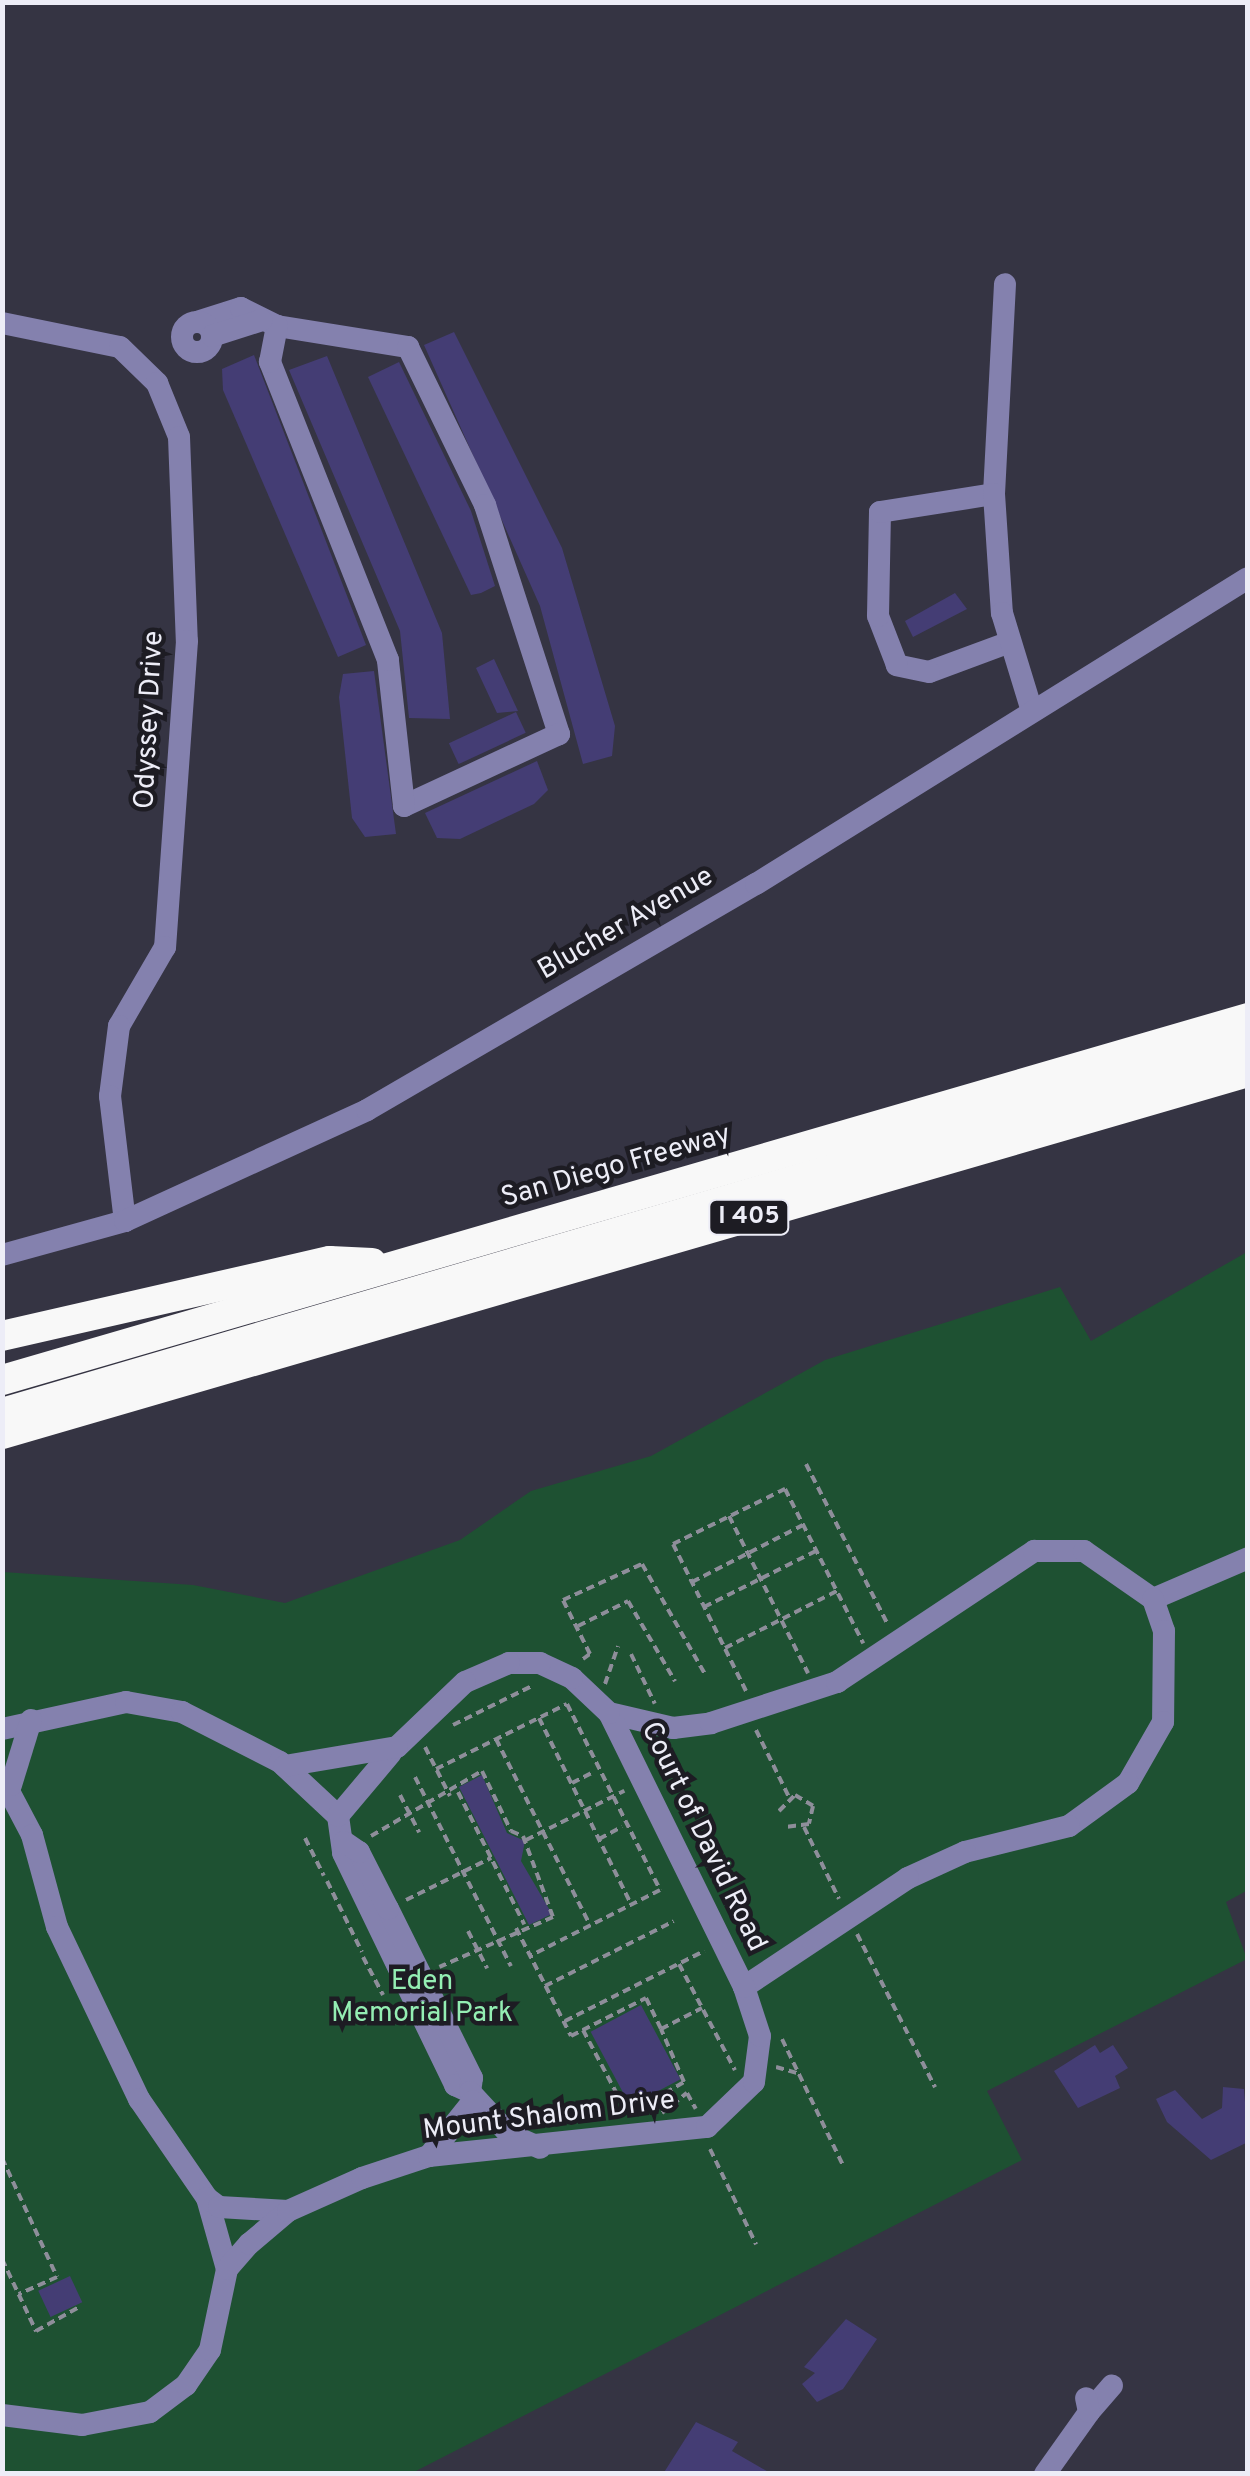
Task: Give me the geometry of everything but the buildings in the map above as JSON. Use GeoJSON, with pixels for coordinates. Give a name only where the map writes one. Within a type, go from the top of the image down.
{"type":"FeatureCollection","features":[{"type":"Feature","properties":{"kind":"highway","name":"San Diego Freeway"},"geometry":{"type":"LineString","coordinates":[[2,1380],[1248,1018]]}},
{"type":"Feature","properties":{"kind":"highway"},"geometry":{"type":"LineString","coordinates":[[2,1412],[1248,1047]]}},
{"type":"Feature","properties":{"kind":"highway","name":"I 405"},"geometry":{"type":"LineString","coordinates":[[2,1434],[1248,1072]]}},
{"type":"Feature","properties":{"kind":"highway"},"geometry":{"type":"LineString","coordinates":[[2,1336],[330,1261],[395,1264]]}},
{"type":"Feature","properties":{"kind":"highway"},"geometry":{"type":"LineString","coordinates":[[2,1442],[49,1421]]}},
{"type":"Feature","properties":{"kind":"street"},"geometry":{"type":"LineString","coordinates":[[1004,284],[994,494],[1010,642],[1031,708]]}},
{"type":"Feature","properties":{"kind":"street","name":"Odyssey Drive"},"geometry":{"type":"LineString","coordinates":[[2,323],[120,347],[154,380],[179,437],[187,640],[166,947],[119,1026],[110,1096],[124,1222]]}},
{"type":"Feature","properties":{"kind":"street"},"geometry":{"type":"LineString","coordinates":[[154,380],[187,348],[201,352],[206,329],[270,323],[408,346],[521,594],[559,734],[404,806],[388,660],[270,362],[270,323]]}},
{"type":"Feature","properties":{"kind":"street"},"geometry":{"type":"LineString","coordinates":[[994,494],[880,512],[878,616],[897,664],[930,672],[1010,642]]}},
{"type":"Feature","properties":{"kind":"street","name":"Blucher Avenue"},"geometry":{"type":"LineString","coordinates":[[2,1256],[124,1222],[366,1110],[756,884],[1031,708],[1248,578]]}},
{"type":"Feature","properties":{"kind":"street"},"geometry":{"type":"LineString","coordinates":[[338,1816],[397,1748],[418,1734],[465,1682],[496,1667],[540,1663],[566,1674],[604,1708],[667,1728],[751,1711],[817,1690],[874,1665],[1034,1551],[1084,1551],[1153,1599],[1164,1631],[1163,1722],[1128,1783],[1069,1826],[964,1852],[849,1918],[744,1987],[760,2036],[747,2092]]}},
{"type":"Feature","properties":{"kind":"street"},"geometry":{"type":"LineString","coordinates":[[1153,1599],[1248,1558]]}},
{"type":"Feature","properties":{"kind":"street"},"geometry":{"type":"LineString","coordinates":[[2,1729],[126,1702],[182,1712],[285,1766],[338,1816],[456,2085],[544,2149]]}},
{"type":"Feature","properties":{"kind":"street","name":"Court of David Road"},"geometry":{"type":"LineString","coordinates":[[604,1708],[744,1987]]}},
{"type":"Feature","properties":{"kind":"street"},"geometry":{"type":"LineString","coordinates":[[2,2414],[82,2425],[150,2412],[186,2386],[210,2350],[227,2270],[206,2198],[139,2099],[57,1928],[7,1782],[31,1720]]}},
{"type":"Feature","properties":{"kind":"street"},"geometry":{"type":"LineString","coordinates":[[285,1766],[397,1748]]}},
{"type":"Feature","properties":{"kind":"street"},"geometry":{"type":"LineString","coordinates":[[348,1844],[388,1909],[472,2078],[471,2096],[429,2156]]}},
{"type":"Feature","properties":{"kind":"street","name":"Mount Shalom Drive"},"geometry":{"type":"LineString","coordinates":[[227,2270],[288,2211],[429,2156],[544,2149],[700,2128],[747,2092]]}},
{"type":"Feature","properties":{"kind":"street"},"geometry":{"type":"LineString","coordinates":[[206,2198],[219,2207],[288,2211]]}},
{"type":"Feature","properties":{"kind":"street"},"geometry":{"type":"LineString","coordinates":[[1046,2474],[1088,2405],[1112,2386]]}},
{"type":"Feature","properties":{"kind":"path"},"geometry":{"type":"LineString","coordinates":[[806,1464],[900,1649]]}},
{"type":"Feature","properties":{"kind":"path"},"geometry":{"type":"LineString","coordinates":[[874,1665],[785,1489],[674,1544],[725,1648],[789,1797],[813,1806],[804,1827],[934,2087]]}},
{"type":"Feature","properties":{"kind":"path"},"geometry":{"type":"LineString","coordinates":[[729,1516],[817,1690]]}},
{"type":"Feature","properties":{"kind":"path"},"geometry":{"type":"LineString","coordinates":[[692,1582],[803,1525]]}},
{"type":"Feature","properties":{"kind":"path"},"geometry":{"type":"LineString","coordinates":[[704,1607],[816,1551]]}},
{"type":"Feature","properties":{"kind":"path"},"geometry":{"type":"LineString","coordinates":[[437,1714],[445,1729],[566,1674],[590,1654],[563,1600],[642,1564],[705,1674]]}},
{"type":"Feature","properties":{"kind":"path"},"geometry":{"type":"LineString","coordinates":[[725,1648],[837,1592]]}},
{"type":"Feature","properties":{"kind":"path"},"geometry":{"type":"LineString","coordinates":[[576,1627],[628,1601],[675,1681]]}},
{"type":"Feature","properties":{"kind":"path"},"geometry":{"type":"LineString","coordinates":[[604,1708],[618,1646]]}},
{"type":"Feature","properties":{"kind":"path"},"geometry":{"type":"LineString","coordinates":[[631,1654],[667,1728]]}},
{"type":"Feature","properties":{"kind":"path"},"geometry":{"type":"LineString","coordinates":[[436,1769],[566,1704],[613,1796],[660,1890],[530,1956]]}},
{"type":"Feature","properties":{"kind":"path"},"geometry":{"type":"LineString","coordinates":[[540,1718],[631,1904]]}},
{"type":"Feature","properties":{"kind":"path"},"geometry":{"type":"LineString","coordinates":[[418,1734],[450,1796]]}},
{"type":"Feature","properties":{"kind":"path"},"geometry":{"type":"LineString","coordinates":[[496,1739],[590,1925]]}},
{"type":"Feature","properties":{"kind":"path"},"geometry":{"type":"LineString","coordinates":[[348,1844],[458,1792],[482,1772],[511,1832],[526,1840]]}},
{"type":"Feature","properties":{"kind":"path"},"geometry":{"type":"LineString","coordinates":[[572,1783],[594,1772]]}},
{"type":"Feature","properties":{"kind":"path"},"geometry":{"type":"LineString","coordinates":[[415,1777],[510,1966]]}},
{"type":"Feature","properties":{"kind":"path"},"geometry":{"type":"LineString","coordinates":[[526,1840],[642,1781]]}},
{"type":"Feature","properties":{"kind":"path"},"geometry":{"type":"LineString","coordinates":[[458,1792],[524,1924]]}},
{"type":"Feature","properties":{"kind":"path"},"geometry":{"type":"LineString","coordinates":[[400,1795],[419,1832]]}},
{"type":"Feature","properties":{"kind":"path"},"geometry":{"type":"LineString","coordinates":[[779,1811],[789,1797]]}},
{"type":"Feature","properties":{"kind":"path"},"geometry":{"type":"LineString","coordinates":[[599,1839],[622,1827]]}},
{"type":"Feature","properties":{"kind":"path"},"geometry":{"type":"LineString","coordinates":[[785,1827],[804,1827]]}},
{"type":"Feature","properties":{"kind":"path"},"geometry":{"type":"LineString","coordinates":[[305,1838],[384,1995]]}},
{"type":"Feature","properties":{"kind":"path"},"geometry":{"type":"LineString","coordinates":[[421,1976],[524,1924],[553,1917],[524,1858],[526,1840]]}},
{"type":"Feature","properties":{"kind":"path"},"geometry":{"type":"LineString","coordinates":[[388,1909],[491,1858]]}},
{"type":"Feature","properties":{"kind":"path"},"geometry":{"type":"LineString","coordinates":[[545,1986],[674,1921]]}},
{"type":"Feature","properties":{"kind":"path"},"geometry":{"type":"LineString","coordinates":[[516,1928],[571,2036],[646,1998],[684,2082],[625,2109],[583,2030]]}},
{"type":"Feature","properties":{"kind":"path"},"geometry":{"type":"LineString","coordinates":[[468,1930],[487,1968]]}},
{"type":"Feature","properties":{"kind":"path"},"geometry":{"type":"LineString","coordinates":[[563,2022],[722,1943]]}},
{"type":"Feature","properties":{"kind":"path"},"geometry":{"type":"LineString","coordinates":[[679,1964],[747,2092]]}},
{"type":"Feature","properties":{"kind":"path"},"geometry":{"type":"LineString","coordinates":[[662,2030],[702,2008]]}},
{"type":"Feature","properties":{"kind":"path"},"geometry":{"type":"LineString","coordinates":[[776,2027],[842,2164]]}},
{"type":"Feature","properties":{"kind":"path"},"geometry":{"type":"LineString","coordinates":[[665,2093],[669,2102]]}},
{"type":"Feature","properties":{"kind":"path"},"geometry":{"type":"LineString","coordinates":[[700,2128],[756,2244]]}},
{"type":"Feature","properties":{"kind":"path"},"geometry":{"type":"LineString","coordinates":[[2,2158],[57,2276],[19,2294]]}},
{"type":"Feature","properties":{"kind":"path"},"geometry":{"type":"LineString","coordinates":[[2,2260],[36,2332],[81,2306]]}},
{"type":"Feature","properties":{"kind":"green space","name":"Eden Memorial Park"},"geometry":{"type":"Polygon","coordinates":[[[1247,1252],[1248,1890],[1226,1902],[1247,1959],[987,2091],[1022,2160],[412,2473],[3,2474],[3,1572],[193,1585],[285,1603],[460,1540],[531,1491],[651,1456],[825,1360],[1060,1287],[1091,1341],[1247,1252]]]}}]}
